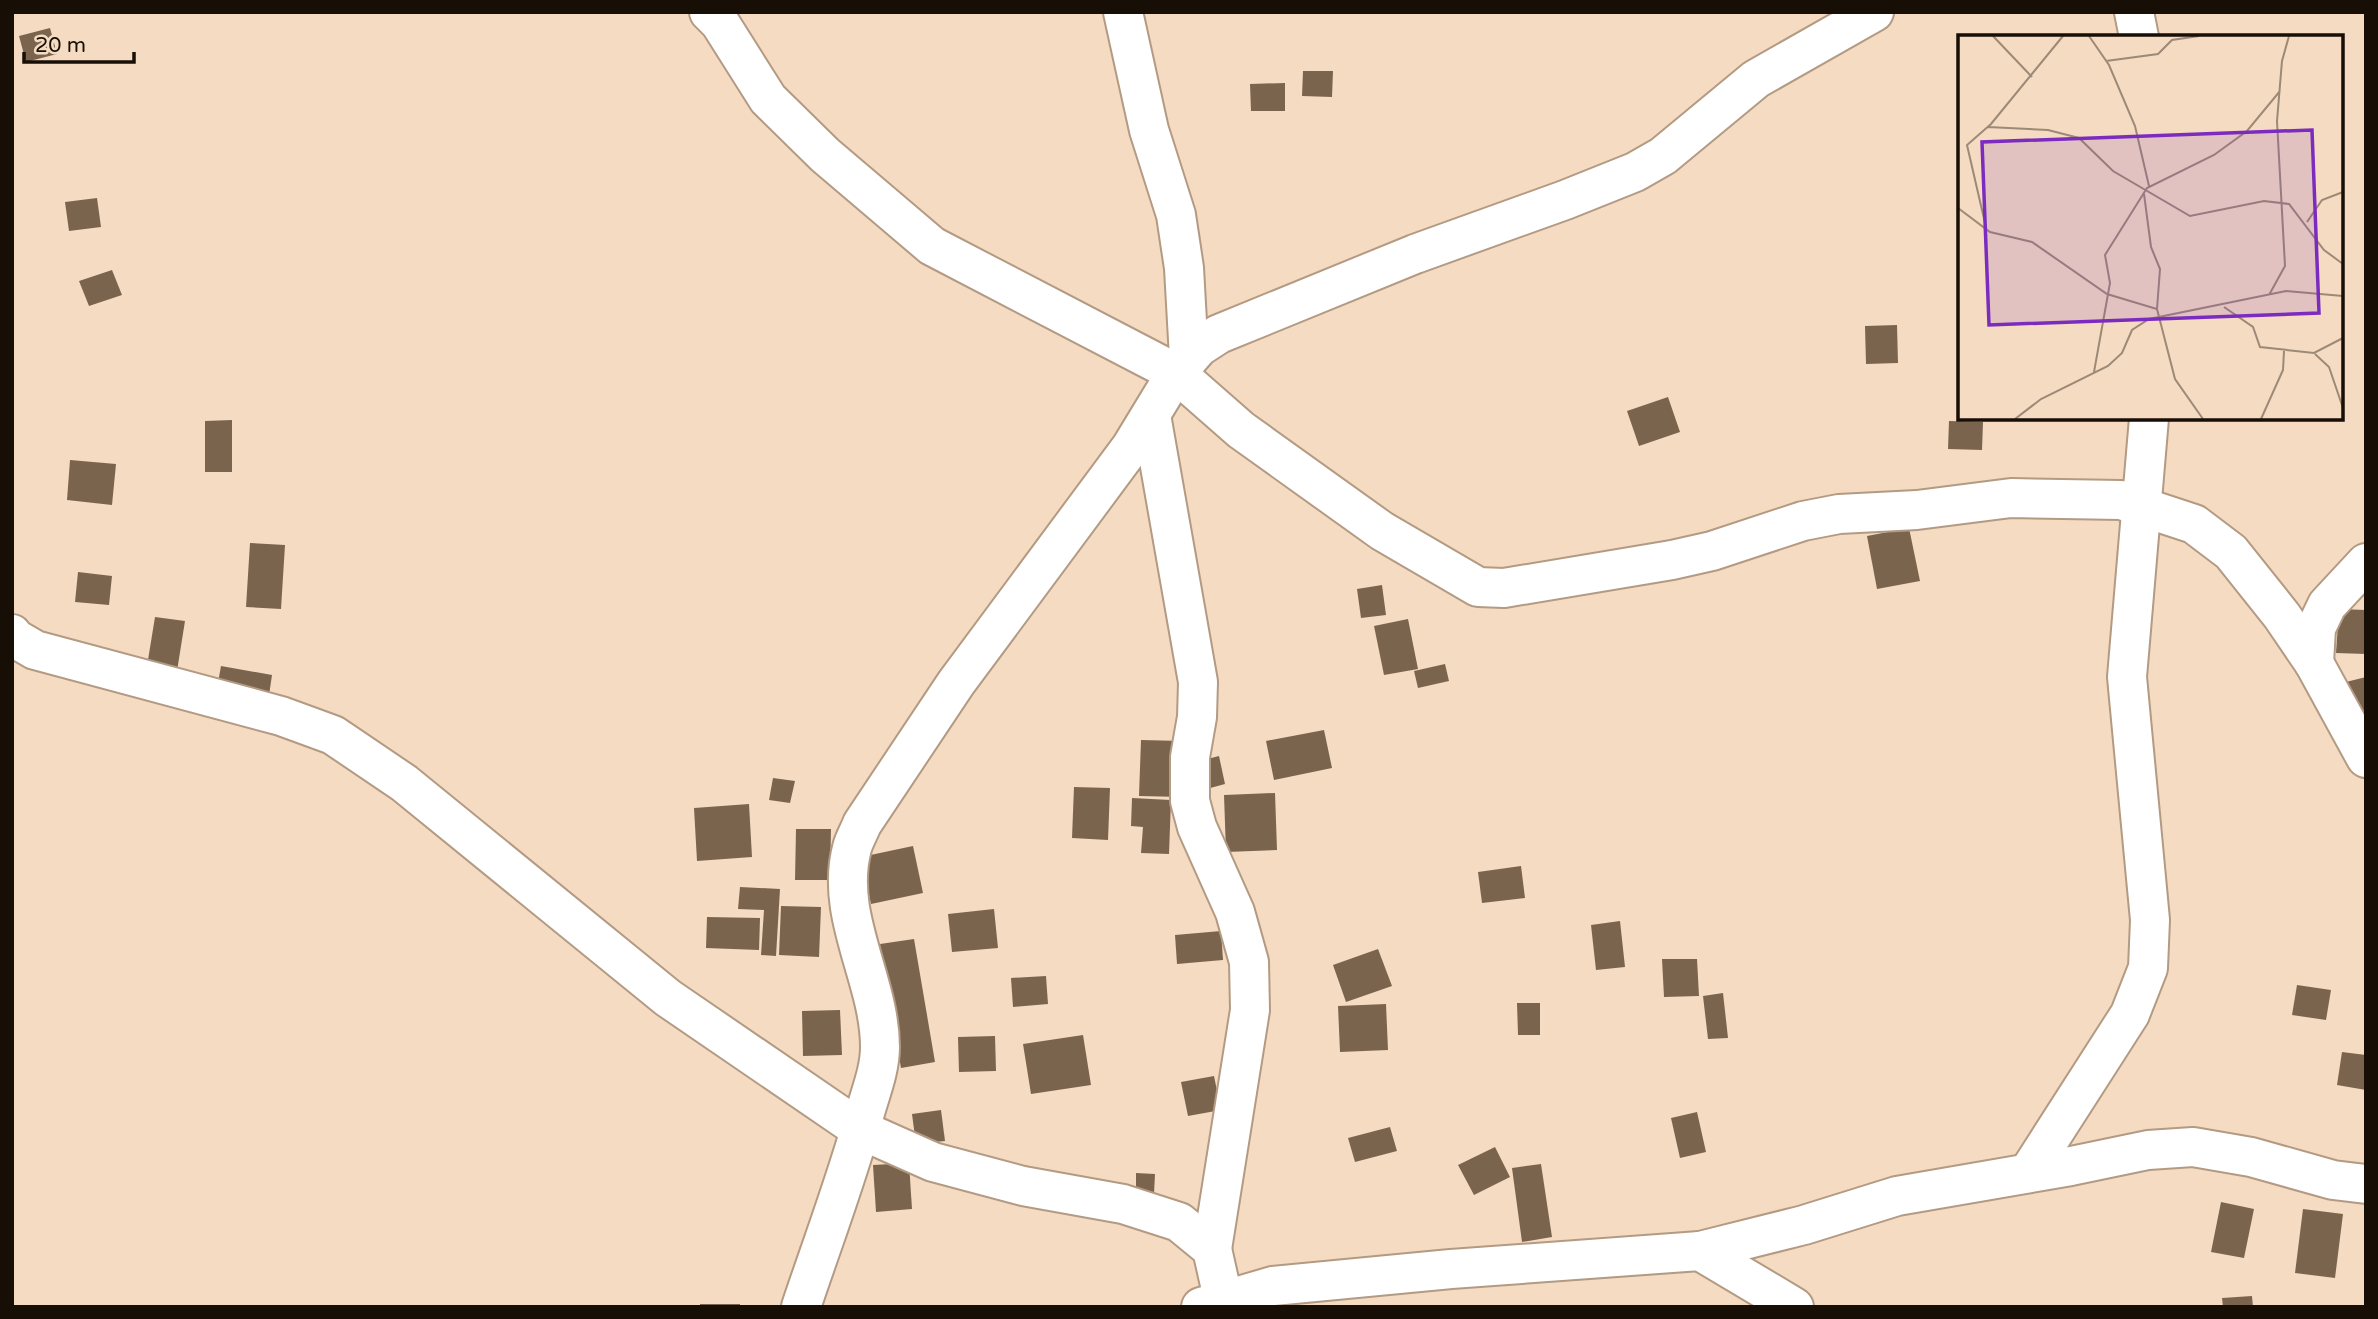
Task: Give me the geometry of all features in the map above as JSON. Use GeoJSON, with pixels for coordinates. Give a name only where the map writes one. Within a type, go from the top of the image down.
{"type":"FeatureCollection","features":[{"type":"Feature","properties":{"kind":"street"},"geometry":{"type":"LineString","coordinates":[[709,12],[720,23],[768,99],[825,155],[932,246],[1182,366],[1241,430],[1382,531],[1478,587],[1504,588],[1672,560],[1712,551],[1803,521],[1839,514],[1917,510],[2011,498],[2110,499],[2142,505],[2194,524],[2231,552],[2282,616],[2314,663],[2366,758]]}},
{"type":"Feature","properties":{"kind":"street"},"geometry":{"type":"LineString","coordinates":[[1123,12],[1149,130],[1176,215],[1184,268],[1182,366]]}},
{"type":"Feature","properties":{"kind":"street"},"geometry":{"type":"LineString","coordinates":[[801,1307],[861,1130],[877,1073],[880,1049],[877,1005],[852,922],[848,880],[852,848],[862,824],[956,683],[1131,447],[1182,366],[1199,347],[1219,334],[1415,254],[1566,200],[1634,172],[1663,156],[1756,79],[1874,12]]}},
{"type":"Feature","properties":{"kind":"street"},"geometry":{"type":"LineString","coordinates":[[2134,12],[2139,35]]}},
{"type":"Feature","properties":{"kind":"street"},"geometry":{"type":"LineString","coordinates":[[1151,415],[1198,682],[1197,717],[1190,757],[1190,801],[1197,827],[1235,912],[1249,962],[1250,1010],[1212,1249],[1216,1305],[1273,1286],[1451,1269],[1700,1251],[1804,1225],[1897,1196],[2148,1150],[2193,1147],[2251,1157],[2333,1180],[2366,1184]]}},
{"type":"Feature","properties":{"kind":"street"},"geometry":{"type":"LineString","coordinates":[[2028,1174],[2130,1014],[2148,968],[2150,920],[2127,677],[2149,420]]}},
{"type":"Feature","properties":{"kind":"street"},"geometry":{"type":"LineString","coordinates":[[2314,663],[2316,628],[2327,605],[2366,563]]}},
{"type":"Feature","properties":{"kind":"street"},"geometry":{"type":"LineString","coordinates":[[12,634],[35,650],[281,716],[333,735],[404,783],[668,998],[861,1130],[933,1162],[1023,1186],[1123,1204],[1179,1222],[1212,1249]]}},
{"type":"Feature","properties":{"kind":"street"},"geometry":{"type":"LineString","coordinates":[[1700,1251],[1794,1307]]}},
{"type":"Feature","properties":{"kind":"building"},"geometry":{"type":"Polygon","coordinates":[[[50,28],[57,54],[26,62],[19,36],[50,28]]]}},
{"type":"Feature","properties":{"kind":"building"},"geometry":{"type":"Polygon","coordinates":[[[1303,71],[1333,71],[1332,97],[1302,96],[1303,71]]]}},
{"type":"Feature","properties":{"kind":"building"},"geometry":{"type":"Polygon","coordinates":[[[1285,83],[1285,111],[1251,111],[1250,84],[1285,83]]]}},
{"type":"Feature","properties":{"kind":"building"},"geometry":{"type":"Polygon","coordinates":[[[97,198],[101,227],[69,231],[65,202],[97,198]]]}},
{"type":"Feature","properties":{"kind":"building"},"geometry":{"type":"Polygon","coordinates":[[[112,270],[122,295],[89,306],[79,281],[112,270]]]}},
{"type":"Feature","properties":{"kind":"building"},"geometry":{"type":"Polygon","coordinates":[[[1897,325],[1898,363],[1866,364],[1865,326],[1897,325]]]}},
{"type":"Feature","properties":{"kind":"building"},"geometry":{"type":"Polygon","coordinates":[[[1668,397],[1680,432],[1639,446],[1627,411],[1668,397]]]}},
{"type":"Feature","properties":{"kind":"building"},"geometry":{"type":"Polygon","coordinates":[[[232,420],[232,472],[205,472],[205,421],[232,420]]]}},
{"type":"Feature","properties":{"kind":"building"},"geometry":{"type":"Polygon","coordinates":[[[1949,421],[1983,422],[1982,450],[1948,449],[1949,421]]]}},
{"type":"Feature","properties":{"kind":"building"},"geometry":{"type":"Polygon","coordinates":[[[70,460],[116,464],[112,505],[67,500],[70,460]]]}},
{"type":"Feature","properties":{"kind":"building"},"geometry":{"type":"Polygon","coordinates":[[[1909,528],[1920,581],[1877,589],[1867,536],[1909,528]]]}},
{"type":"Feature","properties":{"kind":"building"},"geometry":{"type":"Polygon","coordinates":[[[250,543],[285,545],[281,609],[246,607],[250,543]]]}},
{"type":"Feature","properties":{"kind":"building"},"geometry":{"type":"Polygon","coordinates":[[[78,572],[112,576],[109,605],[75,602],[78,572]]]}},
{"type":"Feature","properties":{"kind":"building"},"geometry":{"type":"Polygon","coordinates":[[[1382,585],[1386,615],[1361,618],[1357,589],[1382,585]]]}},
{"type":"Feature","properties":{"kind":"building"},"geometry":{"type":"Polygon","coordinates":[[[2339,609],[2366,610],[2366,654],[2336,653],[2339,609]]]}},
{"type":"Feature","properties":{"kind":"building"},"geometry":{"type":"Polygon","coordinates":[[[155,617],[185,621],[177,671],[147,666],[155,617]]]}},
{"type":"Feature","properties":{"kind":"building"},"geometry":{"type":"Polygon","coordinates":[[[1408,619],[1418,669],[1384,675],[1374,626],[1408,619]]]}},
{"type":"Feature","properties":{"kind":"building"},"geometry":{"type":"Polygon","coordinates":[[[1445,664],[1449,681],[1418,688],[1414,671],[1445,664]]]}},
{"type":"Feature","properties":{"kind":"building"},"geometry":{"type":"Polygon","coordinates":[[[221,666],[272,675],[268,702],[216,694],[221,666]]]}},
{"type":"Feature","properties":{"kind":"building"},"geometry":{"type":"Polygon","coordinates":[[[2366,677],[2366,710],[2346,715],[2338,684],[2366,677]]]}},
{"type":"Feature","properties":{"kind":"building"},"geometry":{"type":"Polygon","coordinates":[[[1324,730],[1332,768],[1274,780],[1266,741],[1324,730]]]}},
{"type":"Feature","properties":{"kind":"building"},"geometry":{"type":"Polygon","coordinates":[[[1141,740],[1182,741],[1181,797],[1139,796],[1141,740]]]}},
{"type":"Feature","properties":{"kind":"building"},"geometry":{"type":"Polygon","coordinates":[[[1219,756],[1225,784],[1203,790],[1196,762],[1219,756]]]}},
{"type":"Feature","properties":{"kind":"building"},"geometry":{"type":"Polygon","coordinates":[[[773,778],[795,781],[790,803],[769,800],[773,778]]]}},
{"type":"Feature","properties":{"kind":"building"},"geometry":{"type":"Polygon","coordinates":[[[1074,787],[1110,788],[1108,840],[1072,838],[1074,787]]]}},
{"type":"Feature","properties":{"kind":"building"},"geometry":{"type":"Polygon","coordinates":[[[1275,793],[1277,850],[1226,852],[1224,795],[1275,793]]]}},
{"type":"Feature","properties":{"kind":"building"},"geometry":{"type":"Polygon","coordinates":[[[1132,798],[1171,800],[1169,854],[1141,853],[1143,827],[1131,826],[1132,798]]]}},
{"type":"Feature","properties":{"kind":"building"},"geometry":{"type":"Polygon","coordinates":[[[749,804],[752,857],[697,861],[694,808],[749,804]]]}},
{"type":"Feature","properties":{"kind":"building"},"geometry":{"type":"Polygon","coordinates":[[[796,829],[831,829],[830,880],[795,880],[796,829]]]}},
{"type":"Feature","properties":{"kind":"building"},"geometry":{"type":"Polygon","coordinates":[[[913,846],[923,893],[871,904],[861,857],[913,846]]]}},
{"type":"Feature","properties":{"kind":"building"},"geometry":{"type":"Polygon","coordinates":[[[1521,866],[1525,898],[1482,903],[1478,872],[1521,866]]]}},
{"type":"Feature","properties":{"kind":"building"},"geometry":{"type":"Polygon","coordinates":[[[740,887],[780,889],[776,956],[761,955],[764,910],[738,909],[740,887]]]}},
{"type":"Feature","properties":{"kind":"building"},"geometry":{"type":"Polygon","coordinates":[[[781,906],[821,907],[819,957],[779,955],[781,906]]]}},
{"type":"Feature","properties":{"kind":"building"},"geometry":{"type":"Polygon","coordinates":[[[994,909],[998,948],[952,952],[948,914],[994,909]]]}},
{"type":"Feature","properties":{"kind":"building"},"geometry":{"type":"Polygon","coordinates":[[[707,917],[760,918],[759,950],[706,948],[707,917]]]}},
{"type":"Feature","properties":{"kind":"building"},"geometry":{"type":"Polygon","coordinates":[[[1620,921],[1625,967],[1596,970],[1591,925],[1620,921]]]}},
{"type":"Feature","properties":{"kind":"building"},"geometry":{"type":"Polygon","coordinates":[[[1221,931],[1223,960],[1177,964],[1175,935],[1221,931]]]}},
{"type":"Feature","properties":{"kind":"building"},"geometry":{"type":"Polygon","coordinates":[[[914,939],[935,1062],[901,1068],[880,944],[914,939]]]}},
{"type":"Feature","properties":{"kind":"building"},"geometry":{"type":"Polygon","coordinates":[[[1378,949],[1392,986],[1346,1002],[1333,965],[1378,949]]]}},
{"type":"Feature","properties":{"kind":"building"},"geometry":{"type":"Polygon","coordinates":[[[1662,959],[1697,959],[1699,996],[1664,997],[1662,959]]]}},
{"type":"Feature","properties":{"kind":"building"},"geometry":{"type":"Polygon","coordinates":[[[1046,976],[1048,1004],[1013,1007],[1011,978],[1046,976]]]}},
{"type":"Feature","properties":{"kind":"building"},"geometry":{"type":"Polygon","coordinates":[[[2297,985],[2331,990],[2326,1020],[2292,1015],[2297,985]]]}},
{"type":"Feature","properties":{"kind":"building"},"geometry":{"type":"Polygon","coordinates":[[[1723,993],[1728,1038],[1708,1039],[1703,996],[1723,993]]]}},
{"type":"Feature","properties":{"kind":"building"},"geometry":{"type":"Polygon","coordinates":[[[1517,1003],[1540,1003],[1540,1035],[1518,1035],[1517,1003]]]}},
{"type":"Feature","properties":{"kind":"building"},"geometry":{"type":"Polygon","coordinates":[[[1386,1004],[1388,1050],[1340,1052],[1338,1006],[1386,1004]]]}},
{"type":"Feature","properties":{"kind":"building"},"geometry":{"type":"Polygon","coordinates":[[[840,1010],[842,1055],[803,1056],[802,1011],[840,1010]]]}},
{"type":"Feature","properties":{"kind":"building"},"geometry":{"type":"Polygon","coordinates":[[[1083,1035],[1091,1085],[1031,1094],[1023,1044],[1083,1035]]]}},
{"type":"Feature","properties":{"kind":"building"},"geometry":{"type":"Polygon","coordinates":[[[995,1036],[996,1071],[959,1072],[958,1037],[995,1036]]]}},
{"type":"Feature","properties":{"kind":"building"},"geometry":{"type":"Polygon","coordinates":[[[2342,1052],[2366,1055],[2366,1090],[2337,1085],[2342,1052]]]}},
{"type":"Feature","properties":{"kind":"building"},"geometry":{"type":"Polygon","coordinates":[[[1214,1076],[1221,1110],[1188,1116],[1181,1082],[1214,1076]]]}},
{"type":"Feature","properties":{"kind":"building"},"geometry":{"type":"Polygon","coordinates":[[[941,1110],[945,1141],[916,1144],[912,1114],[941,1110]]]}},
{"type":"Feature","properties":{"kind":"building"},"geometry":{"type":"Polygon","coordinates":[[[1697,1112],[1706,1152],[1680,1158],[1671,1118],[1697,1112]]]}},
{"type":"Feature","properties":{"kind":"building"},"geometry":{"type":"Polygon","coordinates":[[[1390,1127],[1397,1151],[1355,1162],[1348,1138],[1390,1127]]]}},
{"type":"Feature","properties":{"kind":"building"},"geometry":{"type":"Polygon","coordinates":[[[1495,1147],[1510,1177],[1474,1195],[1458,1165],[1495,1147]]]}},
{"type":"Feature","properties":{"kind":"building"},"geometry":{"type":"Polygon","coordinates":[[[909,1163],[912,1209],[876,1212],[873,1165],[909,1163]]]}},
{"type":"Feature","properties":{"kind":"building"},"geometry":{"type":"Polygon","coordinates":[[[1541,1164],[1552,1237],[1522,1242],[1512,1168],[1541,1164]]]}},
{"type":"Feature","properties":{"kind":"building"},"geometry":{"type":"Polygon","coordinates":[[[1136,1173],[1155,1174],[1154,1194],[1136,1194],[1136,1173]]]}},
{"type":"Feature","properties":{"kind":"building"},"geometry":{"type":"Polygon","coordinates":[[[2221,1202],[2254,1209],[2244,1258],[2211,1252],[2221,1202]]]}},
{"type":"Feature","properties":{"kind":"building"},"geometry":{"type":"Polygon","coordinates":[[[2303,1209],[2343,1214],[2335,1278],[2295,1273],[2303,1209]]]}},
{"type":"Feature","properties":{"kind":"building"},"geometry":{"type":"Polygon","coordinates":[[[2252,1296],[2253,1307],[2223,1307],[2222,1298],[2252,1296]]]}},
{"type":"Feature","properties":{"kind":"building"},"geometry":{"type":"Polygon","coordinates":[[[700,1304],[740,1304],[740,1307],[700,1307],[700,1304]]]}}]}
